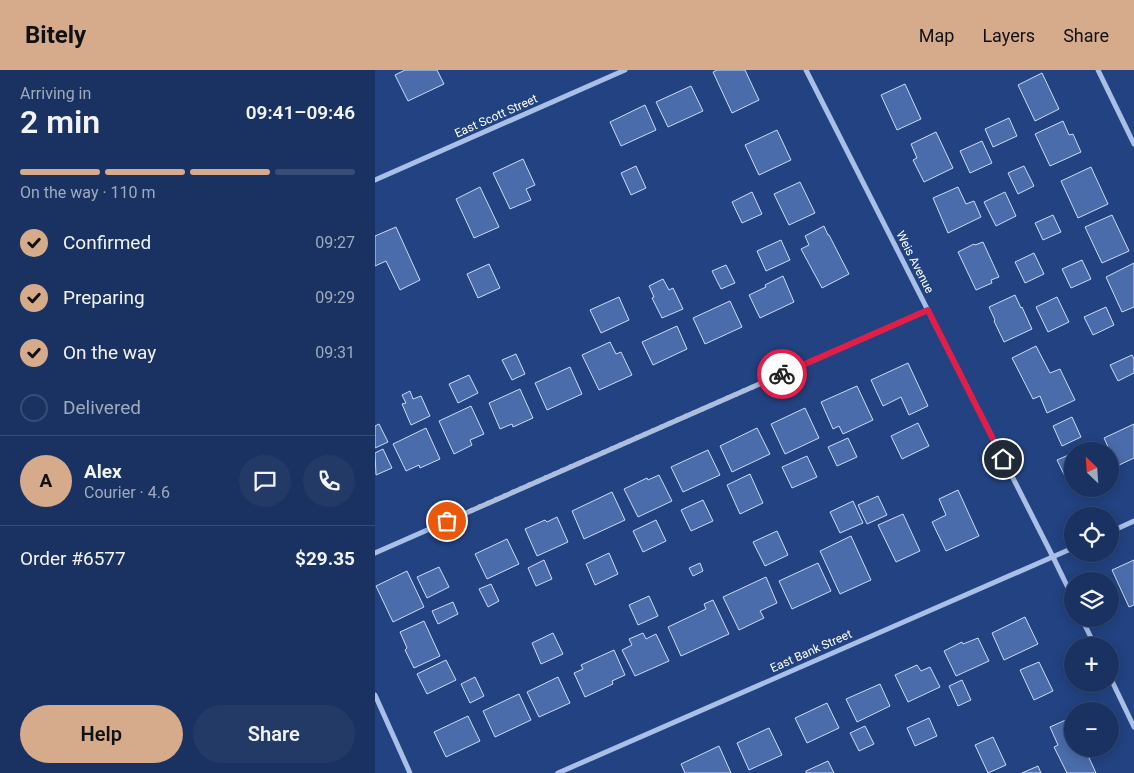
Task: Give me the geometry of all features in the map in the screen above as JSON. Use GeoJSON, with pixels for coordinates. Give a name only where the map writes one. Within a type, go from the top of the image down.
{"type":"FeatureCollection","features":[{"type":"Feature","properties":{"kind":"street","name":"East Scott Street"},"geometry":{"type":"LineString","coordinates":[[375,180],[625,70]]}},
{"type":"Feature","properties":{"kind":"street","name":"Weis Avenue"},"geometry":{"type":"LineString","coordinates":[[807,70],[1064,579]]}},
{"type":"Feature","properties":{"kind":"street"},"geometry":{"type":"LineString","coordinates":[[1098,70],[1134,144]]}},
{"type":"Feature","properties":{"kind":"street"},"geometry":{"type":"LineString","coordinates":[[375,552],[928,310]]}},
{"type":"Feature","properties":{"kind":"street"},"geometry":{"type":"LineString","coordinates":[[1119,528],[1134,521]]}},
{"type":"Feature","properties":{"kind":"street","name":"East Bank Street"},"geometry":{"type":"LineString","coordinates":[[558,773],[1064,552]]}},
{"type":"Feature","properties":{"kind":"street"},"geometry":{"type":"LineString","coordinates":[[1117,692],[1134,727]]}},
{"type":"Feature","properties":{"kind":"street"},"geometry":{"type":"LineString","coordinates":[[375,695],[411,773]]}},
{"type":"Feature","properties":{"kind":"building"},"geometry":{"type":"Polygon","coordinates":[[[405,70],[437,70],[444,84],[408,101],[395,75],[405,70]]]}},
{"type":"Feature","properties":{"kind":"building"},"geometry":{"type":"Polygon","coordinates":[[[717,70],[745,70],[759,100],[732,113],[713,72],[717,70]]]}},
{"type":"Feature","properties":{"kind":"building"},"geometry":{"type":"Polygon","coordinates":[[[1042,73],[1059,109],[1035,121],[1018,85],[1042,73]]]}},
{"type":"Feature","properties":{"kind":"building"},"geometry":{"type":"Polygon","coordinates":[[[905,84],[921,119],[897,130],[881,95],[905,84]]]}},
{"type":"Feature","properties":{"kind":"building"},"geometry":{"type":"Polygon","coordinates":[[[691,86],[703,111],[668,127],[656,102],[691,86]]]}},
{"type":"Feature","properties":{"kind":"building"},"geometry":{"type":"Polygon","coordinates":[[[645,105],[656,130],[621,146],[610,122],[645,105]]]}},
{"type":"Feature","properties":{"kind":"building"},"geometry":{"type":"Polygon","coordinates":[[[1009,118],[1017,136],[993,147],[985,129],[1009,118]]]}},
{"type":"Feature","properties":{"kind":"building"},"geometry":{"type":"Polygon","coordinates":[[[1063,121],[1069,135],[1073,134],[1081,152],[1050,166],[1035,134],[1063,121]]]}},
{"type":"Feature","properties":{"kind":"building"},"geometry":{"type":"Polygon","coordinates":[[[777,130],[791,160],[759,175],[745,145],[777,130]]]}},
{"type":"Feature","properties":{"kind":"building"},"geometry":{"type":"Polygon","coordinates":[[[936,132],[953,168],[924,182],[913,160],[917,158],[911,144],[936,132]]]}},
{"type":"Feature","properties":{"kind":"building"},"geometry":{"type":"Polygon","coordinates":[[[982,141],[992,163],[970,173],[960,151],[982,141]]]}},
{"type":"Feature","properties":{"kind":"building"},"geometry":{"type":"Polygon","coordinates":[[[523,159],[535,185],[526,189],[531,200],[510,209],[493,173],[523,159]]]}},
{"type":"Feature","properties":{"kind":"building"},"geometry":{"type":"Polygon","coordinates":[[[636,166],[646,188],[631,195],[621,173],[636,166]]]}},
{"type":"Feature","properties":{"kind":"building"},"geometry":{"type":"Polygon","coordinates":[[[1024,166],[1034,186],[1018,194],[1008,173],[1024,166]]]}},
{"type":"Feature","properties":{"kind":"building"},"geometry":{"type":"Polygon","coordinates":[[[1091,167],[1108,204],[1078,218],[1061,181],[1091,167]]]}},
{"type":"Feature","properties":{"kind":"building"},"geometry":{"type":"Polygon","coordinates":[[[800,182],[815,213],[789,225],[774,194],[800,182]]]}},
{"type":"Feature","properties":{"kind":"building"},"geometry":{"type":"Polygon","coordinates":[[[480,187],[499,227],[474,238],[456,199],[480,187]]]}},
{"type":"Feature","properties":{"kind":"building"},"geometry":{"type":"Polygon","coordinates":[[[958,187],[966,204],[974,201],[981,217],[948,233],[933,198],[958,187]]]}},
{"type":"Feature","properties":{"kind":"building"},"geometry":{"type":"Polygon","coordinates":[[[752,192],[762,214],[742,223],[732,202],[752,192]]]}},
{"type":"Feature","properties":{"kind":"building"},"geometry":{"type":"Polygon","coordinates":[[[1005,192],[1016,216],[996,226],[984,202],[1005,192]]]}},
{"type":"Feature","properties":{"kind":"building"},"geometry":{"type":"Polygon","coordinates":[[[1053,215],[1061,232],[1043,240],[1035,223],[1053,215]]]}},
{"type":"Feature","properties":{"kind":"building"},"geometry":{"type":"Polygon","coordinates":[[[1112,215],[1129,251],[1102,263],[1085,227],[1112,215]]]}},
{"type":"Feature","properties":{"kind":"building"},"geometry":{"type":"Polygon","coordinates":[[[824,226],[849,274],[822,288],[801,249],[809,245],[805,236],[824,226]]]}},
{"type":"Feature","properties":{"kind":"building"},"geometry":{"type":"Polygon","coordinates":[[[396,227],[420,280],[400,290],[386,261],[375,266],[375,236],[396,227]]]}},
{"type":"Feature","properties":{"kind":"building"},"geometry":{"type":"Polygon","coordinates":[[[781,240],[790,260],[766,271],[757,251],[781,240]]]}},
{"type":"Feature","properties":{"kind":"building"},"geometry":{"type":"Polygon","coordinates":[[[983,242],[999,277],[991,280],[992,283],[976,290],[958,252],[983,242]]]}},
{"type":"Feature","properties":{"kind":"building"},"geometry":{"type":"Polygon","coordinates":[[[1034,253],[1044,274],[1025,283],[1015,262],[1034,253]]]}},
{"type":"Feature","properties":{"kind":"building"},"geometry":{"type":"Polygon","coordinates":[[[1082,260],[1091,279],[1071,288],[1062,269],[1082,260]]]}},
{"type":"Feature","properties":{"kind":"building"},"geometry":{"type":"Polygon","coordinates":[[[1134,263],[1134,307],[1122,312],[1106,277],[1134,263]]]}},
{"type":"Feature","properties":{"kind":"building"},"geometry":{"type":"Polygon","coordinates":[[[489,264],[500,288],[478,298],[467,274],[489,264]]]}},
{"type":"Feature","properties":{"kind":"building"},"geometry":{"type":"Polygon","coordinates":[[[726,265],[735,283],[721,289],[712,271],[726,265]]]}},
{"type":"Feature","properties":{"kind":"building"},"geometry":{"type":"Polygon","coordinates":[[[783,276],[794,302],[760,318],[749,295],[783,276]]]}},
{"type":"Feature","properties":{"kind":"building"},"geometry":{"type":"Polygon","coordinates":[[[663,279],[669,290],[673,288],[683,309],[662,318],[652,298],[654,297],[649,286],[663,279]]]}},
{"type":"Feature","properties":{"kind":"building"},"geometry":{"type":"Polygon","coordinates":[[[1015,295],[1032,329],[1004,342],[989,307],[1015,295]]]}},
{"type":"Feature","properties":{"kind":"building"},"geometry":{"type":"Polygon","coordinates":[[[619,297],[629,320],[601,333],[590,310],[619,297]]]}},
{"type":"Feature","properties":{"kind":"building"},"geometry":{"type":"Polygon","coordinates":[[[1057,297],[1069,322],[1048,332],[1036,307],[1057,297]]]}},
{"type":"Feature","properties":{"kind":"building"},"geometry":{"type":"Polygon","coordinates":[[[730,301],[742,327],[705,344],[693,318],[730,301]]]}},
{"type":"Feature","properties":{"kind":"building"},"geometry":{"type":"Polygon","coordinates":[[[1106,307],[1114,325],[1093,335],[1084,317],[1106,307]]]}},
{"type":"Feature","properties":{"kind":"building"},"geometry":{"type":"Polygon","coordinates":[[[677,326],[687,349],[653,365],[642,342],[677,326]]]}},
{"type":"Feature","properties":{"kind":"building"},"geometry":{"type":"Polygon","coordinates":[[[610,342],[616,354],[621,352],[632,375],[599,390],[582,355],[610,342]]]}},
{"type":"Feature","properties":{"kind":"building"},"geometry":{"type":"Polygon","coordinates":[[[1036,346],[1050,373],[1060,369],[1075,400],[1047,413],[1040,396],[1033,399],[1012,358],[1036,346]]]}},
{"type":"Feature","properties":{"kind":"building"},"geometry":{"type":"Polygon","coordinates":[[[516,354],[525,374],[512,380],[502,360],[516,354]]]}},
{"type":"Feature","properties":{"kind":"building"},"geometry":{"type":"Polygon","coordinates":[[[1132,355],[1134,359],[1134,373],[1118,381],[1110,365],[1132,355]]]}},
{"type":"Feature","properties":{"kind":"building"},"geometry":{"type":"Polygon","coordinates":[[[908,363],[928,406],[909,415],[901,397],[883,406],[871,380],[908,363]]]}},
{"type":"Feature","properties":{"kind":"building"},"geometry":{"type":"Polygon","coordinates":[[[570,367],[582,394],[547,410],[535,383],[570,367]]]}},
{"type":"Feature","properties":{"kind":"building"},"geometry":{"type":"Polygon","coordinates":[[[469,375],[478,393],[458,403],[449,384],[469,375]]]}},
{"type":"Feature","properties":{"kind":"building"},"geometry":{"type":"Polygon","coordinates":[[[857,386],[873,420],[843,434],[839,426],[833,429],[821,402],[857,386]]]}},
{"type":"Feature","properties":{"kind":"building"},"geometry":{"type":"Polygon","coordinates":[[[520,389],[533,418],[513,427],[512,424],[500,429],[489,403],[520,389]]]}},
{"type":"Feature","properties":{"kind":"building"},"geometry":{"type":"Polygon","coordinates":[[[410,391],[413,399],[421,396],[430,416],[411,425],[402,404],[406,403],[402,395],[410,391]]]}},
{"type":"Feature","properties":{"kind":"building"},"geometry":{"type":"Polygon","coordinates":[[[471,406],[484,434],[470,440],[472,445],[454,454],[439,421],[471,406]]]}},
{"type":"Feature","properties":{"kind":"building"},"geometry":{"type":"Polygon","coordinates":[[[805,408],[819,438],[785,454],[771,424],[805,408]]]}},
{"type":"Feature","properties":{"kind":"building"},"geometry":{"type":"Polygon","coordinates":[[[1072,417],[1081,437],[1070,442],[1064,442],[1062,446],[1053,426],[1072,417]]]}},
{"type":"Feature","properties":{"kind":"building"},"geometry":{"type":"Polygon","coordinates":[[[918,423],[929,446],[902,459],[891,436],[918,423]]]}},
{"type":"Feature","properties":{"kind":"building"},"geometry":{"type":"Polygon","coordinates":[[[379,424],[388,442],[375,448],[375,426],[379,424]]]}},
{"type":"Feature","properties":{"kind":"building"},"geometry":{"type":"Polygon","coordinates":[[[1134,424],[1134,458],[1119,465],[1119,442],[1106,442],[1104,438],[1134,424]]]}},
{"type":"Feature","properties":{"kind":"building"},"geometry":{"type":"Polygon","coordinates":[[[426,428],[440,459],[420,468],[419,465],[406,471],[393,444],[426,428]]]}},
{"type":"Feature","properties":{"kind":"building"},"geometry":{"type":"Polygon","coordinates":[[[757,428],[770,454],[732,472],[720,446],[757,428]]]}},
{"type":"Feature","properties":{"kind":"building"},"geometry":{"type":"Polygon","coordinates":[[[848,438],[857,457],[837,466],[828,447],[848,438]]]}},
{"type":"Feature","properties":{"kind":"building"},"geometry":{"type":"Polygon","coordinates":[[[383,449],[392,468],[376,475],[375,453],[383,449]]]}},
{"type":"Feature","properties":{"kind":"building"},"geometry":{"type":"Polygon","coordinates":[[[708,450],[720,475],[683,492],[671,467],[708,450]]]}},
{"type":"Feature","properties":{"kind":"building"},"geometry":{"type":"Polygon","coordinates":[[[807,456],[817,477],[792,488],[782,467],[807,456]]]}},
{"type":"Feature","properties":{"kind":"building"},"geometry":{"type":"Polygon","coordinates":[[[1064,457],[1064,475],[1057,460],[1064,457]]]}},
{"type":"Feature","properties":{"kind":"building"},"geometry":{"type":"Polygon","coordinates":[[[750,474],[763,503],[740,514],[727,485],[750,474]]]}},
{"type":"Feature","properties":{"kind":"building"},"geometry":{"type":"Polygon","coordinates":[[[659,475],[672,501],[638,517],[624,489],[647,478],[648,480],[659,475]]]}},
{"type":"Feature","properties":{"kind":"building"},"geometry":{"type":"Polygon","coordinates":[[[958,490],[979,536],[946,551],[932,522],[946,515],[939,499],[958,490]]]}},
{"type":"Feature","properties":{"kind":"building"},"geometry":{"type":"Polygon","coordinates":[[[612,492],[625,520],[584,539],[572,511],[612,492]]]}},
{"type":"Feature","properties":{"kind":"building"},"geometry":{"type":"Polygon","coordinates":[[[878,496],[887,515],[867,524],[858,505],[878,496]]]}},
{"type":"Feature","properties":{"kind":"building"},"geometry":{"type":"Polygon","coordinates":[[[703,500],[713,521],[691,531],[681,510],[703,500]]]}},
{"type":"Feature","properties":{"kind":"building"},"geometry":{"type":"Polygon","coordinates":[[[853,501],[863,523],[840,533],[830,512],[853,501]]]}},
{"type":"Feature","properties":{"kind":"building"},"geometry":{"type":"Polygon","coordinates":[[[903,514],[920,551],[896,562],[878,525],[903,514]]]}},
{"type":"Feature","properties":{"kind":"building"},"geometry":{"type":"Polygon","coordinates":[[[557,517],[568,542],[537,556],[525,529],[557,517]]]}},
{"type":"Feature","properties":{"kind":"building"},"geometry":{"type":"Polygon","coordinates":[[[656,520],[666,541],[643,552],[633,531],[656,520]]]}},
{"type":"Feature","properties":{"kind":"building"},"geometry":{"type":"Polygon","coordinates":[[[777,531],[788,555],[765,566],[753,542],[777,531]]]}},
{"type":"Feature","properties":{"kind":"building"},"geometry":{"type":"Polygon","coordinates":[[[851,536],[871,580],[840,594],[820,551],[851,536]]]}},
{"type":"Feature","properties":{"kind":"building"},"geometry":{"type":"Polygon","coordinates":[[[507,539],[519,564],[487,579],[475,554],[507,539]]]}},
{"type":"Feature","properties":{"kind":"building"},"geometry":{"type":"Polygon","coordinates":[[[609,553],[618,574],[595,585],[586,564],[609,553]]]}},
{"type":"Feature","properties":{"kind":"building"},"geometry":{"type":"Polygon","coordinates":[[[544,560],[552,579],[536,586],[528,568],[544,560]]]}},
{"type":"Feature","properties":{"kind":"building"},"geometry":{"type":"Polygon","coordinates":[[[1134,560],[1134,605],[1129,607],[1119,585],[1119,572],[1113,572],[1112,570],[1134,560]]]}},
{"type":"Feature","properties":{"kind":"building"},"geometry":{"type":"Polygon","coordinates":[[[700,563],[703,571],[693,576],[689,568],[700,563]]]}},
{"type":"Feature","properties":{"kind":"building"},"geometry":{"type":"Polygon","coordinates":[[[818,563],[831,591],[792,609],[779,581],[818,563]]]}},
{"type":"Feature","properties":{"kind":"building"},"geometry":{"type":"Polygon","coordinates":[[[439,567],[449,587],[427,598],[417,577],[439,567]]]}},
{"type":"Feature","properties":{"kind":"building"},"geometry":{"type":"Polygon","coordinates":[[[407,571],[424,607],[393,622],[376,586],[407,571]]]}},
{"type":"Feature","properties":{"kind":"building"},"geometry":{"type":"Polygon","coordinates":[[[766,577],[777,603],[760,611],[764,618],[739,630],[723,597],[766,577]]]}},
{"type":"Feature","properties":{"kind":"building"},"geometry":{"type":"Polygon","coordinates":[[[491,584],[499,601],[488,607],[479,589],[491,584]]]}},
{"type":"Feature","properties":{"kind":"building"},"geometry":{"type":"Polygon","coordinates":[[[649,596],[658,616],[638,625],[629,605],[649,596]]]}},
{"type":"Feature","properties":{"kind":"building"},"geometry":{"type":"Polygon","coordinates":[[[713,600],[729,634],[681,656],[668,627],[706,609],[704,604],[713,600]]]}},
{"type":"Feature","properties":{"kind":"building"},"geometry":{"type":"Polygon","coordinates":[[[453,602],[458,614],[438,624],[432,611],[453,602]]]}},
{"type":"Feature","properties":{"kind":"building"},"geometry":{"type":"Polygon","coordinates":[[[1025,617],[1038,644],[1004,660],[992,633],[1025,617]]]}},
{"type":"Feature","properties":{"kind":"building"},"geometry":{"type":"Polygon","coordinates":[[[424,621],[440,656],[414,668],[405,650],[407,648],[400,632],[424,621]]]}},
{"type":"Feature","properties":{"kind":"building"},"geometry":{"type":"Polygon","coordinates":[[[553,633],[563,654],[541,664],[532,643],[553,633]]]}},
{"type":"Feature","properties":{"kind":"building"},"geometry":{"type":"Polygon","coordinates":[[[643,633],[646,639],[656,634],[669,661],[635,676],[622,650],[632,645],[629,639],[643,633]]]}},
{"type":"Feature","properties":{"kind":"building"},"geometry":{"type":"Polygon","coordinates":[[[978,638],[989,661],[956,676],[944,651],[962,642],[963,644],[978,638]]]}},
{"type":"Feature","properties":{"kind":"building"},"geometry":{"type":"Polygon","coordinates":[[[614,650],[625,675],[612,681],[613,684],[585,697],[574,673],[583,669],[581,665],[614,650]]]}},
{"type":"Feature","properties":{"kind":"building"},"geometry":{"type":"Polygon","coordinates":[[[446,660],[456,680],[427,694],[417,674],[446,660]]]}},
{"type":"Feature","properties":{"kind":"building"},"geometry":{"type":"Polygon","coordinates":[[[1039,662],[1053,691],[1034,700],[1020,670],[1039,662]]]}},
{"type":"Feature","properties":{"kind":"building"},"geometry":{"type":"Polygon","coordinates":[[[917,665],[921,671],[930,667],[940,687],[908,702],[895,675],[917,665]]]}},
{"type":"Feature","properties":{"kind":"building"},"geometry":{"type":"Polygon","coordinates":[[[475,677],[484,696],[470,703],[461,684],[475,677]]]}},
{"type":"Feature","properties":{"kind":"building"},"geometry":{"type":"Polygon","coordinates":[[[558,677],[570,703],[539,717],[527,692],[558,677]]]}},
{"type":"Feature","properties":{"kind":"building"},"geometry":{"type":"Polygon","coordinates":[[[962,680],[971,700],[958,706],[949,686],[962,680]]]}},
{"type":"Feature","properties":{"kind":"building"},"geometry":{"type":"Polygon","coordinates":[[[880,684],[890,706],[857,722],[846,699],[880,684]]]}},
{"type":"Feature","properties":{"kind":"building"},"geometry":{"type":"Polygon","coordinates":[[[519,694],[531,720],[495,737],[483,711],[519,694]]]}},
{"type":"Feature","properties":{"kind":"building"},"geometry":{"type":"Polygon","coordinates":[[[827,703],[839,728],[807,743],[795,718],[827,703]]]}},
{"type":"Feature","properties":{"kind":"building"},"geometry":{"type":"Polygon","coordinates":[[[468,716],[480,741],[446,757],[434,732],[468,716]]]}},
{"type":"Feature","properties":{"kind":"building"},"geometry":{"type":"Polygon","coordinates":[[[929,718],[937,736],[915,746],[907,728],[929,718]]]}},
{"type":"Feature","properties":{"kind":"building"},"geometry":{"type":"Polygon","coordinates":[[[1064,721],[1064,757],[1089,757],[1096,773],[1067,773],[1054,747],[1058,745],[1050,727],[1064,721]]]}},
{"type":"Feature","properties":{"kind":"building"},"geometry":{"type":"Polygon","coordinates":[[[865,726],[874,744],[859,751],[850,733],[865,726]]]}},
{"type":"Feature","properties":{"kind":"building"},"geometry":{"type":"Polygon","coordinates":[[[769,728],[782,755],[749,770],[737,743],[769,728]]]}},
{"type":"Feature","properties":{"kind":"building"},"geometry":{"type":"Polygon","coordinates":[[[993,737],[1006,765],[988,773],[975,745],[993,737]]]}},
{"type":"Feature","properties":{"kind":"building"},"geometry":{"type":"Polygon","coordinates":[[[719,746],[731,773],[685,773],[681,764],[719,746]]]}},
{"type":"Feature","properties":{"kind":"building"},"geometry":{"type":"Polygon","coordinates":[[[828,761],[834,773],[806,773],[806,771],[828,761]]]}},
{"type":"Feature","properties":{"kind":"building"},"geometry":{"type":"Polygon","coordinates":[[[1038,766],[1041,773],[1022,773],[1038,766]]]}},
{"type":"Feature","properties":{"kind":"way so far"},"geometry":{"type":"LineString","coordinates":[[447,521],[782,374]]}},
{"type":"Feature","properties":{"kind":"route"},"geometry":{"type":"LineString","coordinates":[[782,374],[928,310],[1003,459]]}}]}
